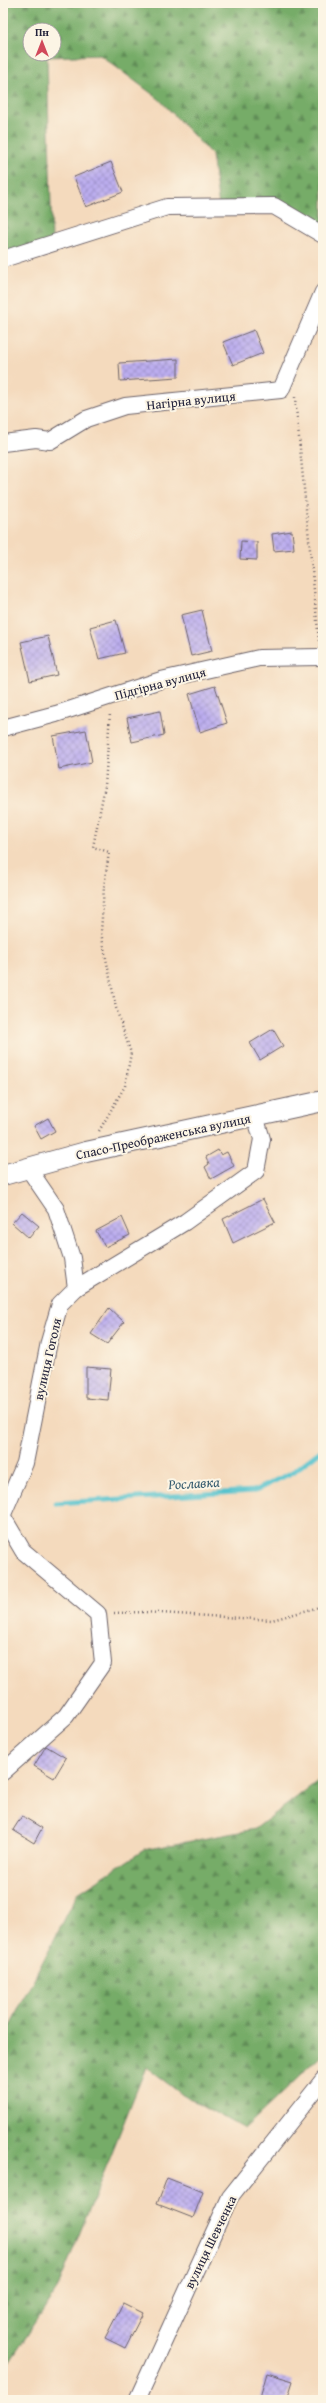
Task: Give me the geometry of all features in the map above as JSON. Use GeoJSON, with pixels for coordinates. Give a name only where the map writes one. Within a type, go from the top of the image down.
{"type":"FeatureCollection","features":[{"type":"Feature","properties":{"kind":"street"},"geometry":{"type":"LineString","coordinates":[[3,259],[167,207],[274,206],[323,234]]}},
{"type":"Feature","properties":{"kind":"street"},"geometry":{"type":"LineString","coordinates":[[281,390],[323,292]]}},
{"type":"Feature","properties":{"kind":"street","name":"Нагірна вулиця"},"geometry":{"type":"LineString","coordinates":[[3,443],[36,439],[50,441],[86,419],[124,406],[281,390]]}},
{"type":"Feature","properties":{"kind":"street","name":"Підгірна вулиця"},"geometry":{"type":"LineString","coordinates":[[3,728],[161,680],[259,658],[321,657]]}},
{"type":"Feature","properties":{"kind":"street","name":"Спасо-Преображенська вулиця"},"geometry":{"type":"LineString","coordinates":[[3,1175],[86,1152],[323,1100]]}},
{"type":"Feature","properties":{"kind":"street","name":"вулиця Гоголя"},"geometry":{"type":"LineString","coordinates":[[3,1515],[25,1463],[49,1342],[60,1304],[76,1288],[185,1222],[256,1171],[262,1140],[255,1116]]}},
{"type":"Feature","properties":{"kind":"street"},"geometry":{"type":"LineString","coordinates":[[28,1168],[56,1209],[72,1258],[76,1288]]}},
{"type":"Feature","properties":{"kind":"street"},"geometry":{"type":"LineString","coordinates":[[3,1515],[23,1551],[98,1614],[103,1663],[66,1716],[3,1772]]}},
{"type":"Feature","properties":{"kind":"street","name":"вулиця Шевченка"},"geometry":{"type":"LineString","coordinates":[[137,2400],[230,2197],[323,2080]]}},
{"type":"Feature","properties":{"kind":"path"},"geometry":{"type":"LineString","coordinates":[[281,390],[295,395],[321,657]]}},
{"type":"Feature","properties":{"kind":"path"},"geometry":{"type":"LineString","coordinates":[[86,1152],[125,1086],[131,1053],[116,1008],[101,933],[109,852],[94,847],[106,786],[111,696]]}},
{"type":"Feature","properties":{"kind":"path"},"geometry":{"type":"LineString","coordinates":[[98,1614],[144,1612],[272,1620],[323,1606]]}},
{"type":"Feature","properties":{"kind":"green space"},"geometry":{"type":"Polygon","coordinates":[[[3,3],[323,3],[323,235],[274,206],[219,206],[212,155],[159,99],[100,55],[62,56],[62,22],[22,22],[22,62],[47,62],[52,243],[3,259],[3,3]]]}},
{"type":"Feature","properties":{"kind":"green space"},"geometry":{"type":"Polygon","coordinates":[[[323,1777],[323,2054],[244,2129],[180,2093],[146,2067],[57,2290],[9,2363],[3,2361],[3,2039],[78,1893],[144,1850],[255,1829],[323,1777]]]}},
{"type":"Feature","properties":{"kind":"building"},"geometry":{"type":"Polygon","coordinates":[[[111,162],[123,192],[86,207],[74,177],[111,162]]]}},
{"type":"Feature","properties":{"kind":"building"},"geometry":{"type":"Polygon","coordinates":[[[254,330],[263,353],[233,365],[223,342],[254,330]]]}},
{"type":"Feature","properties":{"kind":"building"},"geometry":{"type":"Polygon","coordinates":[[[178,359],[178,377],[120,381],[119,363],[178,359]]]}},
{"type":"Feature","properties":{"kind":"building"},"geometry":{"type":"Polygon","coordinates":[[[292,531],[294,549],[274,551],[272,534],[292,531]]]}},
{"type":"Feature","properties":{"kind":"building"},"geometry":{"type":"Polygon","coordinates":[[[241,541],[257,542],[257,560],[240,559],[241,541]]]}},
{"type":"Feature","properties":{"kind":"building"},"geometry":{"type":"Polygon","coordinates":[[[202,610],[212,651],[191,656],[181,615],[202,610]]]}},
{"type":"Feature","properties":{"kind":"building"},"geometry":{"type":"Polygon","coordinates":[[[116,620],[125,653],[99,659],[90,627],[116,620]]]}},
{"type":"Feature","properties":{"kind":"building"},"geometry":{"type":"Polygon","coordinates":[[[48,636],[57,675],[30,681],[21,642],[48,636]]]}},
{"type":"Feature","properties":{"kind":"building"},"geometry":{"type":"Polygon","coordinates":[[[215,686],[227,723],[200,732],[189,694],[215,686]]]}},
{"type":"Feature","properties":{"kind":"building"},"geometry":{"type":"Polygon","coordinates":[[[160,711],[164,735],[132,742],[127,718],[160,711]]]}},
{"type":"Feature","properties":{"kind":"building"},"geometry":{"type":"Polygon","coordinates":[[[86,730],[92,762],[59,769],[53,736],[86,730]]]}},
{"type":"Feature","properties":{"kind":"building"},"geometry":{"type":"Polygon","coordinates":[[[273,1029],[283,1046],[260,1060],[250,1043],[273,1029]]]}},
{"type":"Feature","properties":{"kind":"building"},"geometry":{"type":"Polygon","coordinates":[[[48,1118],[55,1131],[41,1139],[34,1126],[48,1118]]]}},
{"type":"Feature","properties":{"kind":"building"},"geometry":{"type":"Polygon","coordinates":[[[218,1150],[221,1155],[227,1152],[234,1166],[211,1179],[205,1167],[209,1164],[206,1157],[218,1150]]]}},
{"type":"Feature","properties":{"kind":"building"},"geometry":{"type":"Polygon","coordinates":[[[263,1199],[275,1222],[233,1243],[223,1219],[263,1199]]]}},
{"type":"Feature","properties":{"kind":"building"},"geometry":{"type":"Polygon","coordinates":[[[22,1212],[39,1226],[29,1238],[12,1223],[22,1212]]]}},
{"type":"Feature","properties":{"kind":"building"},"geometry":{"type":"Polygon","coordinates":[[[122,1217],[130,1235],[105,1247],[96,1231],[122,1217]]]}},
{"type":"Feature","properties":{"kind":"building"},"geometry":{"type":"Polygon","coordinates":[[[109,1308],[124,1322],[107,1344],[91,1334],[109,1308]]]}},
{"type":"Feature","properties":{"kind":"building"},"geometry":{"type":"Polygon","coordinates":[[[86,1367],[111,1369],[108,1400],[86,1398],[86,1367]]]}},
{"type":"Feature","properties":{"kind":"building"},"geometry":{"type":"Polygon","coordinates":[[[46,1746],[66,1758],[54,1778],[34,1766],[46,1746]]]}},
{"type":"Feature","properties":{"kind":"building"},"geometry":{"type":"Polygon","coordinates":[[[22,1816],[42,1828],[34,1843],[13,1830],[22,1816]]]}},
{"type":"Feature","properties":{"kind":"building"},"geometry":{"type":"Polygon","coordinates":[[[167,2178],[203,2192],[193,2218],[157,2204],[167,2178]]]}},
{"type":"Feature","properties":{"kind":"building"},"geometry":{"type":"Polygon","coordinates":[[[123,2303],[143,2313],[125,2348],[105,2338],[123,2303]]]}},
{"type":"Feature","properties":{"kind":"building"},"geometry":{"type":"Polygon","coordinates":[[[267,2373],[293,2381],[287,2400],[270,2400],[260,2397],[267,2373]]]}},
{"type":"Feature","properties":{"kind":"waterway","name":"Рославка"},"geometry":{"type":"LineString","coordinates":[[55,1503],[254,1491],[293,1472],[323,1449]]}}]}
